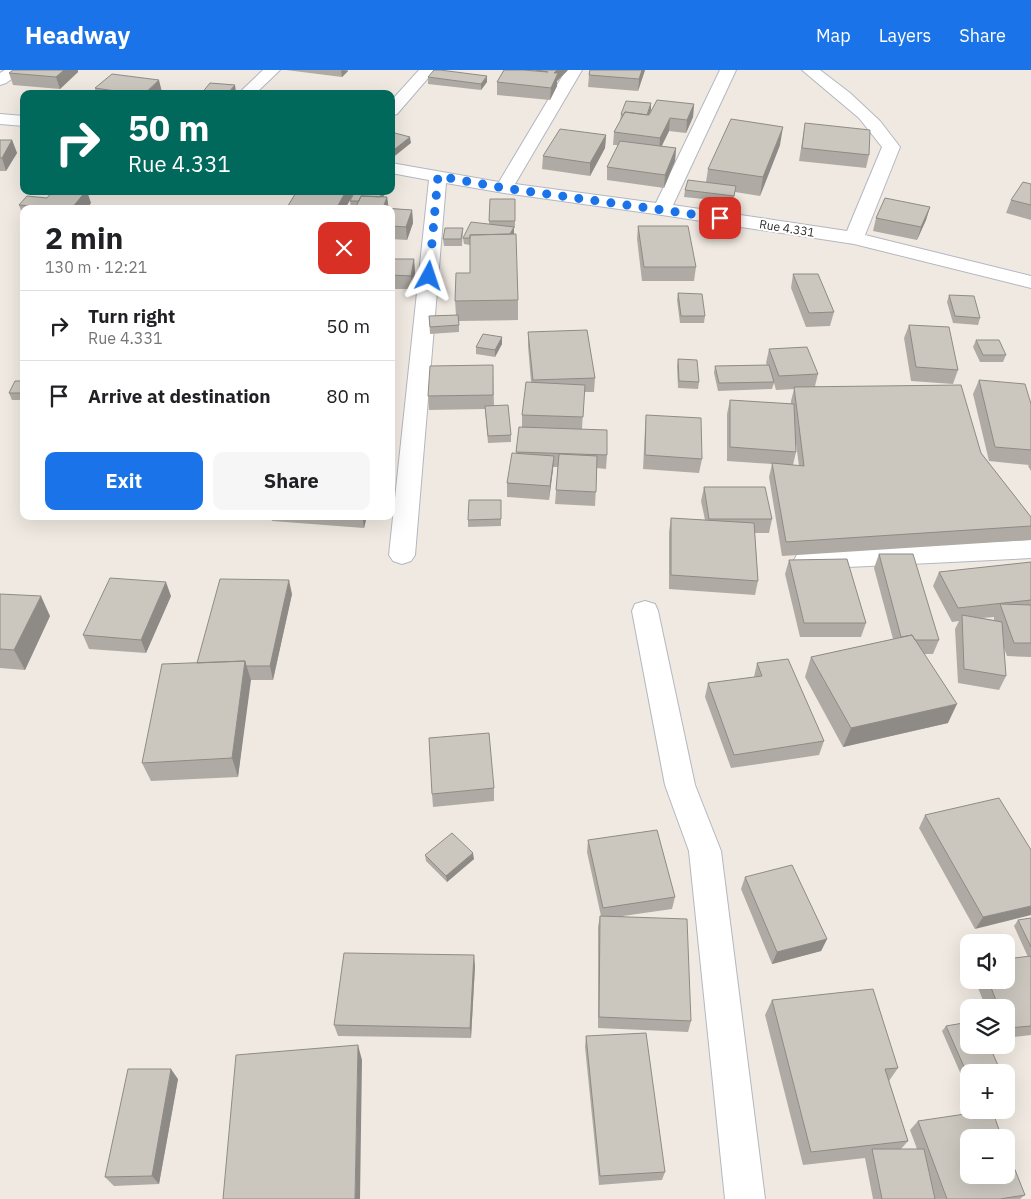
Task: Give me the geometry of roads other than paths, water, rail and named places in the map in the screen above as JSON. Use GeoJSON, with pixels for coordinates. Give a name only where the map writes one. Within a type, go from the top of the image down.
{"type":"FeatureCollection","features":[{"type":"Feature","properties":{"kind":"street"},"geometry":{"type":"LineString","coordinates":[[0,80],[16,70]]}},
{"type":"Feature","properties":{"kind":"street"},"geometry":{"type":"LineString","coordinates":[[250,90],[272,70]]}},
{"type":"Feature","properties":{"kind":"street"},"geometry":{"type":"LineString","coordinates":[[395,106],[427,70]]}},
{"type":"Feature","properties":{"kind":"street"},"geometry":{"type":"LineString","coordinates":[[504,188],[574,70]]}},
{"type":"Feature","properties":{"kind":"street"},"geometry":{"type":"LineString","coordinates":[[662,209],[728,70]]}},
{"type":"Feature","properties":{"kind":"street"},"geometry":{"type":"LineString","coordinates":[[810,70],[864,112],[880,129],[891,147],[854,238]]}},
{"type":"Feature","properties":{"kind":"street"},"geometry":{"type":"LineString","coordinates":[[0,119],[20,120]]}},
{"type":"Feature","properties":{"kind":"street","name":"Rue 4.331"},"geometry":{"type":"LineString","coordinates":[[395,169],[504,188],[662,209],[854,238],[1031,282]]}},
{"type":"Feature","properties":{"kind":"street"},"geometry":{"type":"LineString","coordinates":[[402,554],[438,176]]}},
{"type":"Feature","properties":{"kind":"street"},"geometry":{"type":"LineString","coordinates":[[807,560],[1031,549]]}},
{"type":"Feature","properties":{"kind":"street"},"geometry":{"type":"LineString","coordinates":[[645,611],[680,785],[704,851],[745,1199]]}}]}
